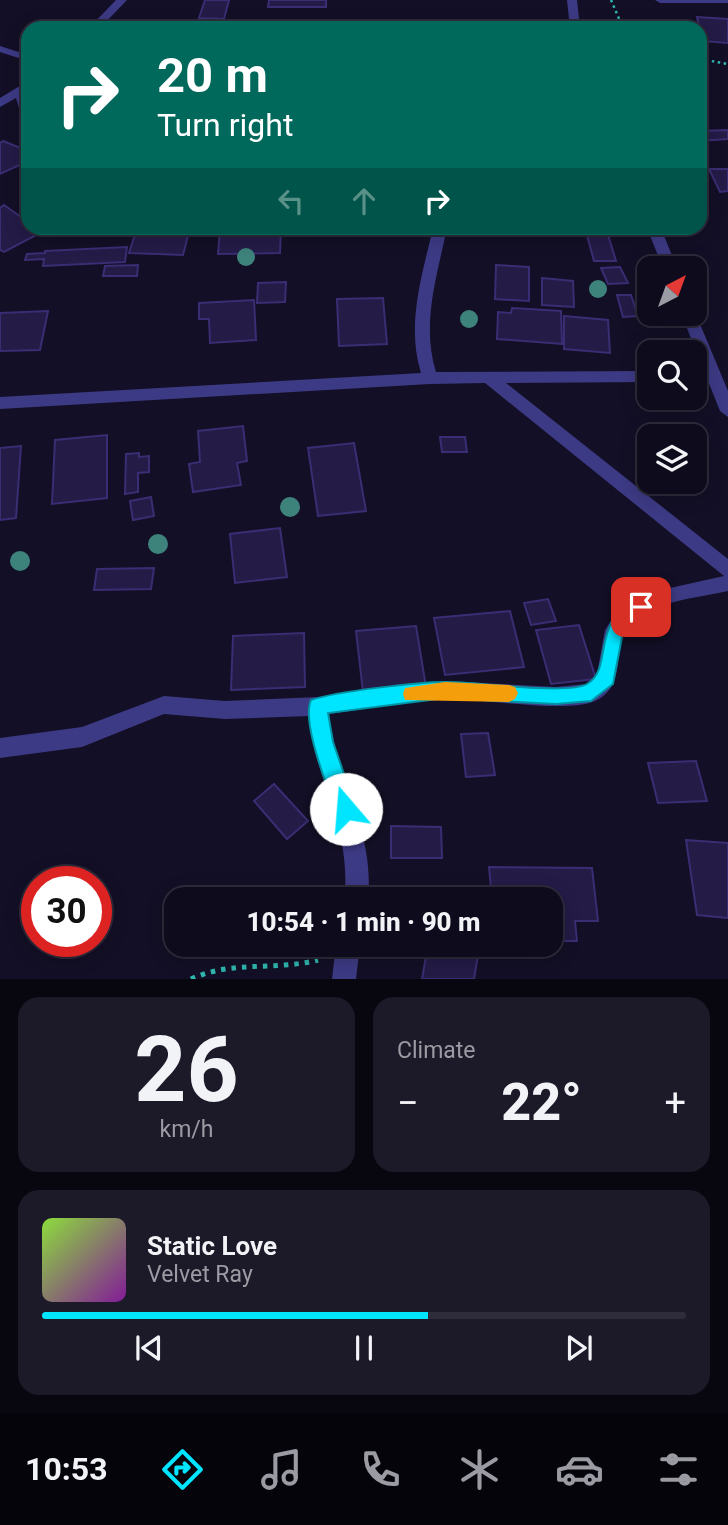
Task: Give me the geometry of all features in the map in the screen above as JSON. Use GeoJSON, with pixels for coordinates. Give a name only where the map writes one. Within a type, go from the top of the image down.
{"type":"FeatureCollection","features":[{"type":"Feature","properties":{"kind":"street"},"geometry":{"type":"LineString","coordinates":[[101,21],[122,0]]}},
{"type":"Feature","properties":{"kind":"street"},"geometry":{"type":"LineString","coordinates":[[572,0],[574,21]]}},
{"type":"Feature","properties":{"kind":"street"},"geometry":{"type":"LineString","coordinates":[[660,0],[728,0]]}},
{"type":"Feature","properties":{"kind":"street"},"geometry":{"type":"LineString","coordinates":[[0,103],[21,90]]}},
{"type":"Feature","properties":{"kind":"street"},"geometry":{"type":"LineString","coordinates":[[430,378],[422,360],[419,335],[439,235]]}},
{"type":"Feature","properties":{"kind":"street"},"geometry":{"type":"LineString","coordinates":[[657,235],[665,256]]}},
{"type":"Feature","properties":{"kind":"street"},"geometry":{"type":"LineString","coordinates":[[693,326],[728,411]]}},
{"type":"Feature","properties":{"kind":"street"},"geometry":{"type":"LineString","coordinates":[[707,375],[713,375]]}},
{"type":"Feature","properties":{"kind":"street"},"geometry":{"type":"LineString","coordinates":[[0,403],[430,378],[637,376]]}},
{"type":"Feature","properties":{"kind":"street"},"geometry":{"type":"LineString","coordinates":[[489,378],[728,570]]}},
{"type":"Feature","properties":{"kind":"street"},"geometry":{"type":"LineString","coordinates":[[0,748],[82,737],[164,705],[184,704],[225,710],[318,706],[445,690],[556,696],[591,693],[606,678],[615,630],[623,619],[641,607],[677,594],[728,583]]}},
{"type":"Feature","properties":{"kind":"street"},"geometry":{"type":"LineString","coordinates":[[318,706],[323,742],[358,847],[358,887]]}},
{"type":"Feature","properties":{"kind":"street"},"geometry":{"type":"LineString","coordinates":[[344,979],[347,957]]}},
{"type":"Feature","properties":{"kind":"lane"},"geometry":{"type":"LineString","coordinates":[[0,48],[21,56]]}},
{"type":"Feature","properties":{"kind":"path"},"geometry":{"type":"LineString","coordinates":[[611,0],[620,21]]}},
{"type":"Feature","properties":{"kind":"path"},"geometry":{"type":"LineString","coordinates":[[707,60],[728,64]]}},
{"type":"Feature","properties":{"kind":"path"},"geometry":{"type":"LineString","coordinates":[[191,979],[209,969],[228,964],[299,965],[320,957]]}},
{"type":"Feature","properties":{"kind":"building"},"geometry":{"type":"Polygon","coordinates":[[[205,0],[229,0],[224,19],[199,18],[205,0]]]}},
{"type":"Feature","properties":{"kind":"building"},"geometry":{"type":"Polygon","coordinates":[[[269,0],[326,0],[326,7],[268,7],[269,0]]]}},
{"type":"Feature","properties":{"kind":"building"},"geometry":{"type":"Polygon","coordinates":[[[697,17],[728,19],[728,43],[707,41],[707,21],[698,21],[697,17]]]}},
{"type":"Feature","properties":{"kind":"building"},"geometry":{"type":"Polygon","coordinates":[[[728,130],[728,139],[707,140],[707,131],[728,130]]]}},
{"type":"Feature","properties":{"kind":"building"},"geometry":{"type":"Polygon","coordinates":[[[3,141],[21,148],[21,164],[0,174],[0,143],[3,141]]]}},
{"type":"Feature","properties":{"kind":"building"},"geometry":{"type":"Polygon","coordinates":[[[709,169],[728,169],[728,191],[720,192],[709,169]]]}},
{"type":"Feature","properties":{"kind":"building"},"geometry":{"type":"Polygon","coordinates":[[[4,205],[21,217],[21,235],[36,235],[4,252],[0,250],[0,208],[4,205]]]}},
{"type":"Feature","properties":{"kind":"building"},"geometry":{"type":"Polygon","coordinates":[[[135,235],[188,235],[183,255],[129,253],[135,235]]]}},
{"type":"Feature","properties":{"kind":"building"},"geometry":{"type":"Polygon","coordinates":[[[220,235],[281,235],[280,253],[218,254],[220,235]]]}},
{"type":"Feature","properties":{"kind":"building"},"geometry":{"type":"Polygon","coordinates":[[[587,235],[608,235],[616,261],[594,261],[587,235]]]}},
{"type":"Feature","properties":{"kind":"building"},"geometry":{"type":"Polygon","coordinates":[[[127,247],[125,262],[43,266],[44,259],[25,260],[27,254],[45,251],[127,247]]]}},
{"type":"Feature","properties":{"kind":"building"},"geometry":{"type":"Polygon","coordinates":[[[138,265],[137,276],[103,276],[105,266],[138,265]]]}},
{"type":"Feature","properties":{"kind":"building"},"geometry":{"type":"Polygon","coordinates":[[[496,265],[529,267],[529,301],[495,299],[496,265]]]}},
{"type":"Feature","properties":{"kind":"building"},"geometry":{"type":"Polygon","coordinates":[[[620,267],[628,283],[608,284],[601,268],[620,267]]]}},
{"type":"Feature","properties":{"kind":"building"},"geometry":{"type":"Polygon","coordinates":[[[542,278],[573,281],[574,307],[542,305],[542,278]]]}},
{"type":"Feature","properties":{"kind":"building"},"geometry":{"type":"Polygon","coordinates":[[[286,282],[285,302],[257,303],[258,283],[286,282]]]}},
{"type":"Feature","properties":{"kind":"building"},"geometry":{"type":"Polygon","coordinates":[[[617,295],[631,295],[637,316],[623,317],[617,295]]]}},
{"type":"Feature","properties":{"kind":"building"},"geometry":{"type":"Polygon","coordinates":[[[383,298],[387,344],[339,346],[337,299],[383,298]]]}},
{"type":"Feature","properties":{"kind":"building"},"geometry":{"type":"Polygon","coordinates":[[[254,300],[256,340],[210,343],[209,319],[199,319],[199,303],[254,300]]]}},
{"type":"Feature","properties":{"kind":"building"},"geometry":{"type":"Polygon","coordinates":[[[512,308],[561,311],[562,344],[497,339],[498,312],[511,313],[512,308]]]}},
{"type":"Feature","properties":{"kind":"building"},"geometry":{"type":"Polygon","coordinates":[[[48,311],[40,350],[0,351],[0,313],[48,311]]]}},
{"type":"Feature","properties":{"kind":"building"},"geometry":{"type":"Polygon","coordinates":[[[564,316],[608,320],[610,353],[564,349],[564,316]]]}},
{"type":"Feature","properties":{"kind":"building"},"geometry":{"type":"Polygon","coordinates":[[[243,426],[247,461],[237,463],[241,485],[193,492],[189,464],[200,462],[198,431],[243,426]]]}},
{"type":"Feature","properties":{"kind":"building"},"geometry":{"type":"Polygon","coordinates":[[[107,435],[107,498],[52,504],[55,440],[107,435]]]}},
{"type":"Feature","properties":{"kind":"building"},"geometry":{"type":"Polygon","coordinates":[[[440,437],[465,437],[467,452],[442,452],[440,437]]]}},
{"type":"Feature","properties":{"kind":"building"},"geometry":{"type":"Polygon","coordinates":[[[354,443],[366,511],[318,516],[308,448],[354,443]]]}},
{"type":"Feature","properties":{"kind":"building"},"geometry":{"type":"Polygon","coordinates":[[[21,446],[16,518],[0,520],[0,448],[21,446]]]}},
{"type":"Feature","properties":{"kind":"building"},"geometry":{"type":"Polygon","coordinates":[[[139,453],[139,457],[149,456],[149,472],[138,473],[138,492],[125,494],[126,454],[139,453]]]}},
{"type":"Feature","properties":{"kind":"building"},"geometry":{"type":"Polygon","coordinates":[[[151,497],[154,516],[133,520],[130,501],[151,497]]]}},
{"type":"Feature","properties":{"kind":"building"},"geometry":{"type":"Polygon","coordinates":[[[280,528],[287,577],[235,583],[230,534],[280,528]]]}},
{"type":"Feature","properties":{"kind":"building"},"geometry":{"type":"Polygon","coordinates":[[[154,568],[151,589],[94,590],[97,569],[154,568]]]}},
{"type":"Feature","properties":{"kind":"building"},"geometry":{"type":"Polygon","coordinates":[[[548,599],[556,621],[531,625],[524,603],[548,599]]]}},
{"type":"Feature","properties":{"kind":"building"},"geometry":{"type":"Polygon","coordinates":[[[510,611],[524,667],[445,675],[434,618],[510,611]]]}},
{"type":"Feature","properties":{"kind":"building"},"geometry":{"type":"Polygon","coordinates":[[[579,625],[596,679],[551,684],[536,630],[579,625]]]}},
{"type":"Feature","properties":{"kind":"building"},"geometry":{"type":"Polygon","coordinates":[[[416,626],[426,687],[363,692],[356,631],[416,626]]]}},
{"type":"Feature","properties":{"kind":"building"},"geometry":{"type":"Polygon","coordinates":[[[304,633],[305,687],[231,690],[233,636],[304,633]]]}},
{"type":"Feature","properties":{"kind":"building"},"geometry":{"type":"Polygon","coordinates":[[[488,733],[495,775],[466,777],[461,734],[488,733]]]}},
{"type":"Feature","properties":{"kind":"building"},"geometry":{"type":"Polygon","coordinates":[[[696,761],[707,801],[658,803],[648,763],[696,761]]]}},
{"type":"Feature","properties":{"kind":"building"},"geometry":{"type":"Polygon","coordinates":[[[274,784],[308,821],[287,839],[254,801],[274,784]]]}},
{"type":"Feature","properties":{"kind":"building"},"geometry":{"type":"Polygon","coordinates":[[[391,826],[441,827],[442,858],[391,858],[391,826]]]}},
{"type":"Feature","properties":{"kind":"building"},"geometry":{"type":"Polygon","coordinates":[[[686,840],[728,843],[728,918],[697,915],[686,840]]]}},
{"type":"Feature","properties":{"kind":"building"},"geometry":{"type":"Polygon","coordinates":[[[489,867],[592,868],[598,921],[575,921],[577,941],[563,941],[563,887],[491,887],[489,867]]]}},
{"type":"Feature","properties":{"kind":"building"},"geometry":{"type":"Polygon","coordinates":[[[426,957],[478,957],[474,979],[422,979],[426,957]]]}},
{"type":"Feature","properties":{"kind":"slow traffic"},"geometry":{"type":"LineString","coordinates":[[412,694],[445,690],[509,693]]}},
{"type":"Feature","properties":{"kind":"route"},"geometry":{"type":"LineString","coordinates":[[346,809],[323,742],[318,706],[445,690],[556,696],[591,693],[606,678],[615,630],[623,619],[641,607]]}}]}
